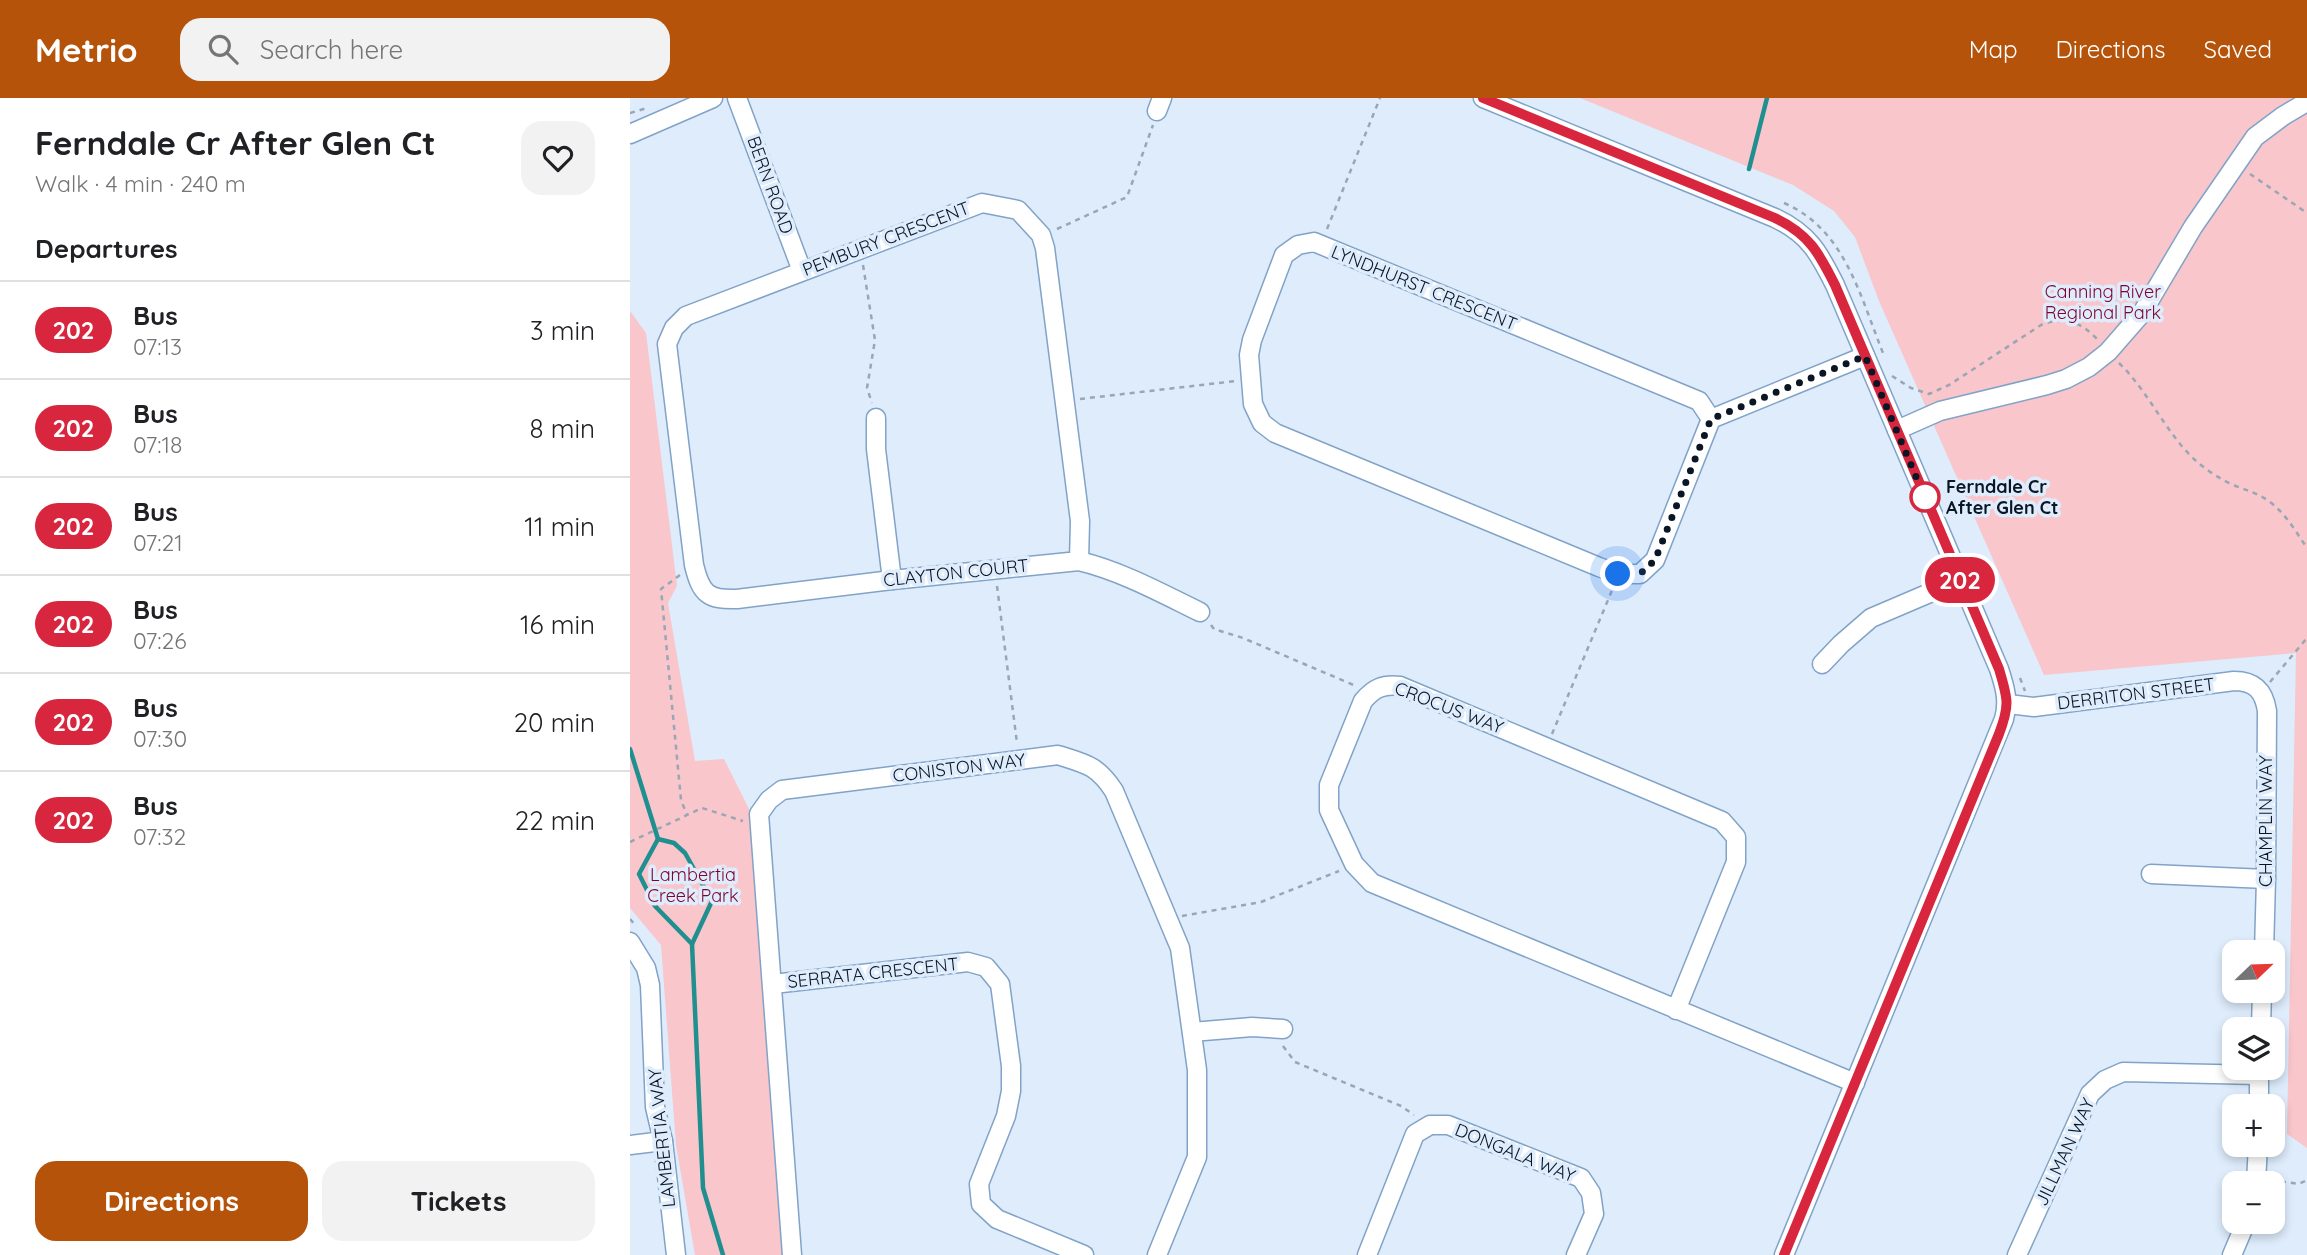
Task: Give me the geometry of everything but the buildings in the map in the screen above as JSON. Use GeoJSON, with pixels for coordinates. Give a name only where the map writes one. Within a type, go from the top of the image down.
{"type":"FeatureCollection","features":[{"type":"Feature","properties":{"kind":"street"},"geometry":{"type":"LineString","coordinates":[[630,134],[713,98]]}},
{"type":"Feature","properties":{"kind":"street","name":"BERN ROAD"},"geometry":{"type":"LineString","coordinates":[[737,98],[802,271]]}},
{"type":"Feature","properties":{"kind":"street"},"geometry":{"type":"LineString","coordinates":[[1483,98],[1793,227],[1805,236],[1835,285],[1999,669],[2008,704],[1993,748],[1784,1255]]}},
{"type":"Feature","properties":{"kind":"street"},"geometry":{"type":"LineString","coordinates":[[1897,430],[1940,411],[2066,379],[2089,368],[2108,352],[2142,313],[2193,228],[2255,137],[2305,103]]}},
{"type":"Feature","properties":{"kind":"street","name":"PEMBURY CRESCENT"},"geometry":{"type":"LineString","coordinates":[[705,593],[698,583],[694,565],[667,344],[674,328],[686,316],[982,203],[1018,210],[1041,235]]}},
{"type":"Feature","properties":{"kind":"street"},"geometry":{"type":"LineString","coordinates":[[1041,235],[1045,248],[1080,521],[1079,561]]}},
{"type":"Feature","properties":{"kind":"street","name":"LYNDHURST CRESCENT"},"geometry":{"type":"LineString","coordinates":[[1314,242],[1321,245],[1699,401],[1711,419],[1655,560],[1640,574],[1618,574],[1275,433],[1262,423],[1253,404],[1250,380],[1249,355],[1252,340],[1284,255],[1298,244],[1314,242]]}},
{"type":"Feature","properties":{"kind":"street"},"geometry":{"type":"LineString","coordinates":[[1711,419],[1865,356]]}},
{"type":"Feature","properties":{"kind":"street"},"geometry":{"type":"LineString","coordinates":[[876,418],[876,449],[892,580]]}},
{"type":"Feature","properties":{"kind":"street","name":"CLAYTON COURT"},"geometry":{"type":"LineString","coordinates":[[705,593],[713,598],[737,599],[994,568],[1079,561],[1134,580],[1200,612]]}},
{"type":"Feature","properties":{"kind":"street"},"geometry":{"type":"LineString","coordinates":[[1822,664],[1871,618],[1961,580]]}},
{"type":"Feature","properties":{"kind":"street","name":"DERRITON STREET"},"geometry":{"type":"LineString","coordinates":[[2008,704],[2034,707],[2234,681],[2246,681],[2265,687]]}},
{"type":"Feature","properties":{"kind":"street","name":"CROCUS WAY"},"geometry":{"type":"LineString","coordinates":[[1676,1010],[1737,862],[1736,837],[1722,821],[1400,686],[1385,684],[1369,693],[1363,701],[1329,785],[1329,810],[1354,864],[1372,883],[1676,1010],[1855,1083]]}},
{"type":"Feature","properties":{"kind":"street","name":"CHAMPLIN WAY"},"geometry":{"type":"LineString","coordinates":[[2264,940],[2265,687]]}},
{"type":"Feature","properties":{"kind":"street","name":"CONISTON WAY"},"geometry":{"type":"LineString","coordinates":[[760,822],[759,814],[769,800],[782,790],[1058,755],[1092,766],[1105,777],[1115,791],[1180,948],[1197,1070],[1197,1157],[1157,1255]]}},
{"type":"Feature","properties":{"kind":"street"},"geometry":{"type":"LineString","coordinates":[[760,822],[792,1255]]}},
{"type":"Feature","properties":{"kind":"street"},"geometry":{"type":"LineString","coordinates":[[2151,874],[2266,879]]}},
{"type":"Feature","properties":{"kind":"street","name":"LAMBERTIA WAY"},"geometry":{"type":"LineString","coordinates":[[630,942],[646,968],[650,985],[655,1107],[663,1141],[676,1255]]}},
{"type":"Feature","properties":{"kind":"street","name":"SERRATA CRESCENT"},"geometry":{"type":"LineString","coordinates":[[773,984],[968,962],[986,967],[1000,984],[1012,1066],[1006,1116],[979,1184],[981,1204],[997,1219],[1084,1255]]}},
{"type":"Feature","properties":{"kind":"street"},"geometry":{"type":"LineString","coordinates":[[1192,1032],[1252,1027],[1283,1029]]}},
{"type":"Feature","properties":{"kind":"street","name":"JILLMAN WAY"},"geometry":{"type":"LineString","coordinates":[[2017,1255],[2090,1094],[2105,1080],[2123,1072],[2222,1071]]}},
{"type":"Feature","properties":{"kind":"street","name":"DONGALA WAY"},"geometry":{"type":"LineString","coordinates":[[1426,1128],[1430,1125],[1448,1125],[1581,1178],[1591,1194],[1594,1213],[1576,1255]]}},
{"type":"Feature","properties":{"kind":"street"},"geometry":{"type":"LineString","coordinates":[[1367,1255],[1415,1134],[1426,1128]]}},
{"type":"Feature","properties":{"kind":"street"},"geometry":{"type":"LineString","coordinates":[[630,1145],[663,1141]]}},
{"type":"Feature","properties":{"kind":"street"},"geometry":{"type":"LineString","coordinates":[[2232,1255],[2241,1234]]}},
{"type":"Feature","properties":{"kind":"path"},"geometry":{"type":"LineString","coordinates":[[1321,245],[1380,98]]}},
{"type":"Feature","properties":{"kind":"path"},"geometry":{"type":"LineString","coordinates":[[1041,235],[1127,197],[1148,144],[1159,105]]}},
{"type":"Feature","properties":{"kind":"path"},"geometry":{"type":"LineString","coordinates":[[2235,164],[2307,213]]}},
{"type":"Feature","properties":{"kind":"path"},"geometry":{"type":"LineString","coordinates":[[858,249],[866,273],[875,340],[867,388],[876,418]]}},
{"type":"Feature","properties":{"kind":"path"},"geometry":{"type":"LineString","coordinates":[[1892,376],[1911,388],[1929,394],[1949,385],[2040,325],[2056,319],[2072,321],[2093,336],[2130,374],[2187,452],[2208,471],[2234,485],[2252,490],[2269,501],[2282,512],[2307,548]]}},
{"type":"Feature","properties":{"kind":"path"},"geometry":{"type":"LineString","coordinates":[[1065,401],[1116,393],[1250,380]]}},
{"type":"Feature","properties":{"kind":"path"},"geometry":{"type":"LineString","coordinates":[[687,815],[681,800],[661,589],[694,565]]}},
{"type":"Feature","properties":{"kind":"path"},"geometry":{"type":"LineString","coordinates":[[994,568],[1019,760]]}},
{"type":"Feature","properties":{"kind":"path"},"geometry":{"type":"LineString","coordinates":[[1547,747],[1618,574]]}},
{"type":"Feature","properties":{"kind":"path"},"geometry":{"type":"LineString","coordinates":[[1200,612],[1214,629],[1346,680],[1369,693]]}},
{"type":"Feature","properties":{"kind":"path"},"geometry":{"type":"LineString","coordinates":[[2265,687],[2307,638]]}},
{"type":"Feature","properties":{"kind":"path"},"geometry":{"type":"LineString","coordinates":[[630,842],[702,808],[750,823],[760,822]]}},
{"type":"Feature","properties":{"kind":"path"},"geometry":{"type":"LineString","coordinates":[[1169,921],[1187,914],[1261,902],[1354,864]]}},
{"type":"Feature","properties":{"kind":"path"},"geometry":{"type":"LineString","coordinates":[[1283,1029],[1281,1043],[1295,1062],[1401,1106],[1426,1128]]}},
{"type":"Feature","properties":{"kind":"path"},"geometry":{"type":"LineString","coordinates":[[2285,1183],[2299,1184],[2307,1180]]}},
{"type":"Feature","properties":{"kind":"green space","name":"Canning River Regional Park"},"geometry":{"type":"Polygon","coordinates":[[[1580,98],[2307,98],[2307,1148],[2287,1134],[2296,653],[2044,675],[1879,301],[1855,237],[1834,211],[1793,185],[1580,98]]]}},
{"type":"Feature","properties":{"kind":"green space","name":"Lambertia Creek Park"},"geometry":{"type":"Polygon","coordinates":[[[630,311],[646,333],[677,586],[668,603],[695,761],[724,759],[751,813],[783,1255],[695,1255],[676,1145],[661,945],[630,908],[630,311]]]}},
{"type":"Feature","properties":{"kind":"waterway"},"geometry":{"type":"LineString","coordinates":[[1749,169],[1767,98]]}},
{"type":"Feature","properties":{"kind":"waterway"},"geometry":{"type":"LineString","coordinates":[[630,749],[658,839]]}},
{"type":"Feature","properties":{"kind":"waterway"},"geometry":{"type":"LineString","coordinates":[[658,839],[639,874],[655,906],[692,944],[703,1188],[723,1255]]}},
{"type":"Feature","properties":{"kind":"waterway"},"geometry":{"type":"LineString","coordinates":[[658,839],[674,843],[685,853],[712,901],[692,944]]}},
{"type":"Feature","properties":{"kind":"bus line","name":"202"},"geometry":{"type":"LineString","coordinates":[[1483,98],[1775,218],[1805,236],[1835,285],[2005,688],[2008,704],[1999,734],[1784,1255]]}},
{"type":"Feature","properties":{"kind":"place","name":"Ferndale Cr After Glen Ct"},"geometry":{"type":"Point","coordinates":[1925,497]}},
{"type":"Feature","properties":{"kind":"route"},"geometry":{"type":"LineString","coordinates":[[1618,574],[1640,574],[1655,560],[1711,419],[1865,356],[1928,505],[1925,497]]}}]}
